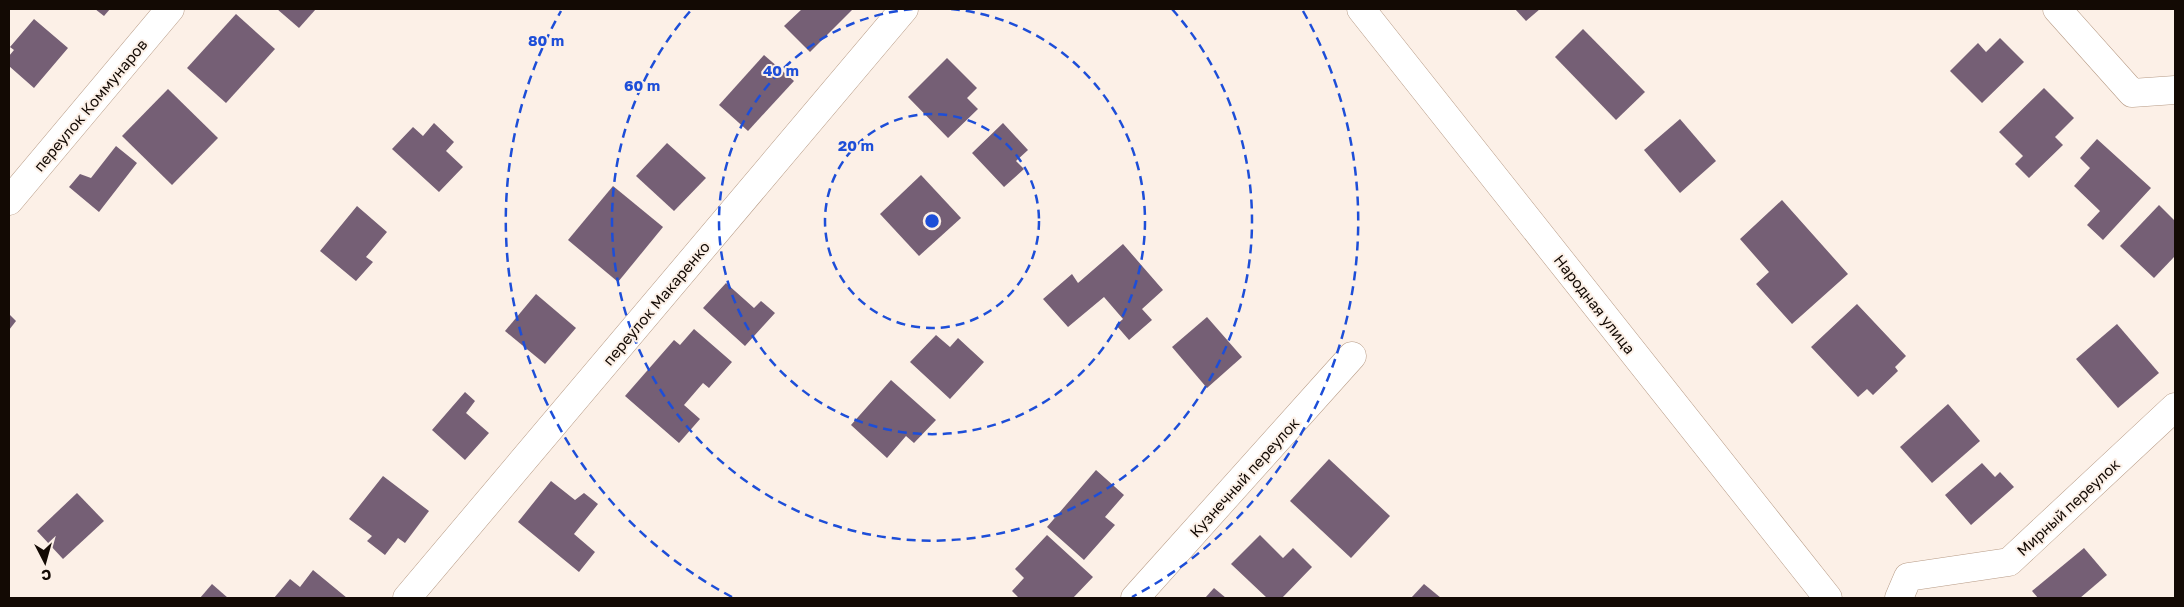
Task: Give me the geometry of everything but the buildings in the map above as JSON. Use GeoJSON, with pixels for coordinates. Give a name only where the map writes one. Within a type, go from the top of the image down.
{"type":"FeatureCollection","features":[{"type":"Feature","properties":{"kind":"street","name":"переулок Коммунаров"},"geometry":{"type":"LineString","coordinates":[[9,202],[170,9]]}},
{"type":"Feature","properties":{"kind":"street","name":"переулок Макаренко"},"geometry":{"type":"LineString","coordinates":[[408,598],[904,9]]}},
{"type":"Feature","properties":{"kind":"street","name":"Народная улица"},"geometry":{"type":"LineString","coordinates":[[1361,9],[1828,598]]}},
{"type":"Feature","properties":{"kind":"street"},"geometry":{"type":"LineString","coordinates":[[2056,9],[2132,93],[2175,90]]}},
{"type":"Feature","properties":{"kind":"street","name":"Кузнечный переулок"},"geometry":{"type":"LineString","coordinates":[[1135,598],[1352,356]]}},
{"type":"Feature","properties":{"kind":"street","name":"Мирный переулок"},"geometry":{"type":"LineString","coordinates":[[1899,598],[1908,577],[2009,562],[2175,407]]}}]}
